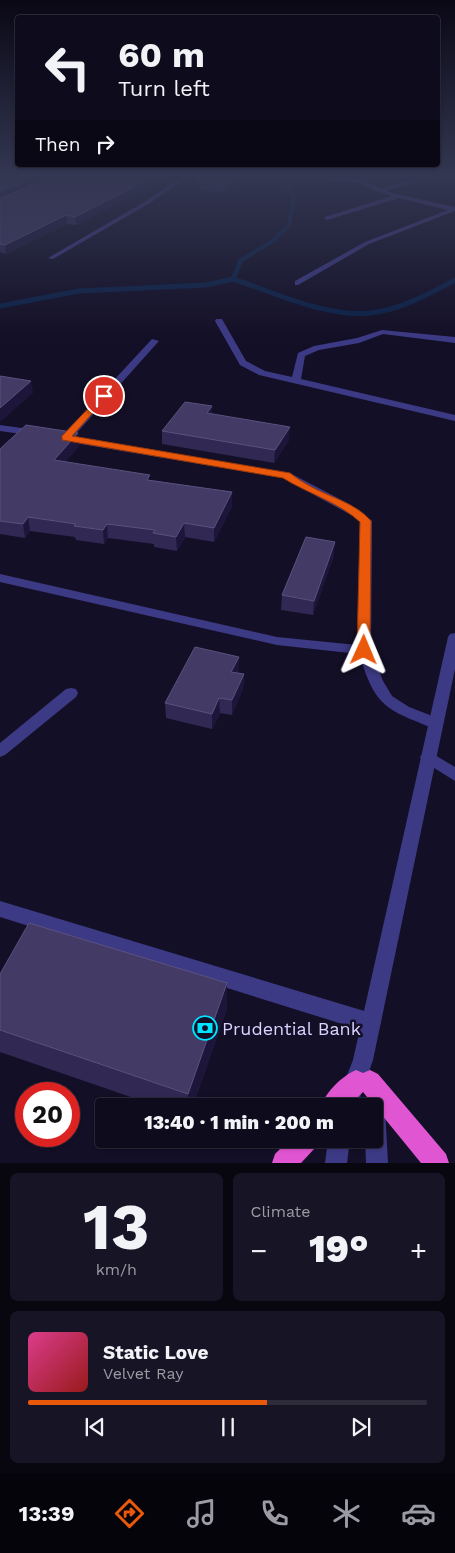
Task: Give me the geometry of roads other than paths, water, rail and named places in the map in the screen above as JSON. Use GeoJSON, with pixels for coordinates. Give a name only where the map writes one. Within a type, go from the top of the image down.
{"type":"FeatureCollection","features":[{"type":"Feature","properties":{"kind":"highway"},"geometry":{"type":"LineString","coordinates":[[343,1098],[363,1082],[400,1120],[437,1163]]}},
{"type":"Feature","properties":{"kind":"highway"},"geometry":{"type":"LineString","coordinates":[[284,1163],[298,1148]]}},
{"type":"Feature","properties":{"kind":"street"},"geometry":{"type":"LineString","coordinates":[[51,258],[99,230]]}},
{"type":"Feature","properties":{"kind":"street"},"geometry":{"type":"LineString","coordinates":[[298,283],[367,243],[400,230]]}},
{"type":"Feature","properties":{"kind":"street"},"geometry":{"type":"LineString","coordinates":[[219,321],[243,363],[262,373],[455,418]]}},
{"type":"Feature","properties":{"kind":"street"},"geometry":{"type":"LineString","coordinates":[[296,380],[301,355],[318,348],[390,332],[455,340]]}},
{"type":"Feature","properties":{"kind":"street"},"geometry":{"type":"LineString","coordinates":[[56,437],[155,341]]}},
{"type":"Feature","properties":{"kind":"street"},"geometry":{"type":"LineString","coordinates":[[0,428],[286,476],[306,488],[356,512],[366,521],[364,650],[378,689],[387,702],[400,710],[436,723]]}},
{"type":"Feature","properties":{"kind":"street"},"geometry":{"type":"LineString","coordinates":[[0,578],[277,641],[364,650]]}},
{"type":"Feature","properties":{"kind":"street"},"geometry":{"type":"LineString","coordinates":[[370,1098],[363,1082],[363,1060],[428,757],[451,670],[455,637]]}},
{"type":"Feature","properties":{"kind":"street"},"geometry":{"type":"LineString","coordinates":[[0,751],[70,693]]}},
{"type":"Feature","properties":{"kind":"street"},"geometry":{"type":"LineString","coordinates":[[428,757],[455,776]]}},
{"type":"Feature","properties":{"kind":"street"},"geometry":{"type":"LineString","coordinates":[[0,909],[371,1022]]}},
{"type":"Feature","properties":{"kind":"street"},"geometry":{"type":"LineString","coordinates":[[352,1098],[363,1082]]}},
{"type":"Feature","properties":{"kind":"street"},"geometry":{"type":"LineString","coordinates":[[336,1163],[338,1148]]}},
{"type":"Feature","properties":{"kind":"street"},"geometry":{"type":"LineString","coordinates":[[377,1148],[377,1163]]}},
{"type":"Feature","properties":{"kind":"waterway"},"geometry":{"type":"LineString","coordinates":[[241,261],[274,240],[284,230]]}},
{"type":"Feature","properties":{"kind":"waterway"},"geometry":{"type":"LineString","coordinates":[[233,279],[241,261]]}},
{"type":"Feature","properties":{"kind":"waterway"},"geometry":{"type":"LineString","coordinates":[[0,306],[79,291],[206,285],[233,279]]}},
{"type":"Feature","properties":{"kind":"waterway"},"geometry":{"type":"LineString","coordinates":[[233,279],[300,303],[353,314],[392,309],[414,301],[455,280]]}},
{"type":"Feature","properties":{"kind":"place","name":"Prudential Bank"},"geometry":{"type":"Point","coordinates":[205,1028]}}]}
